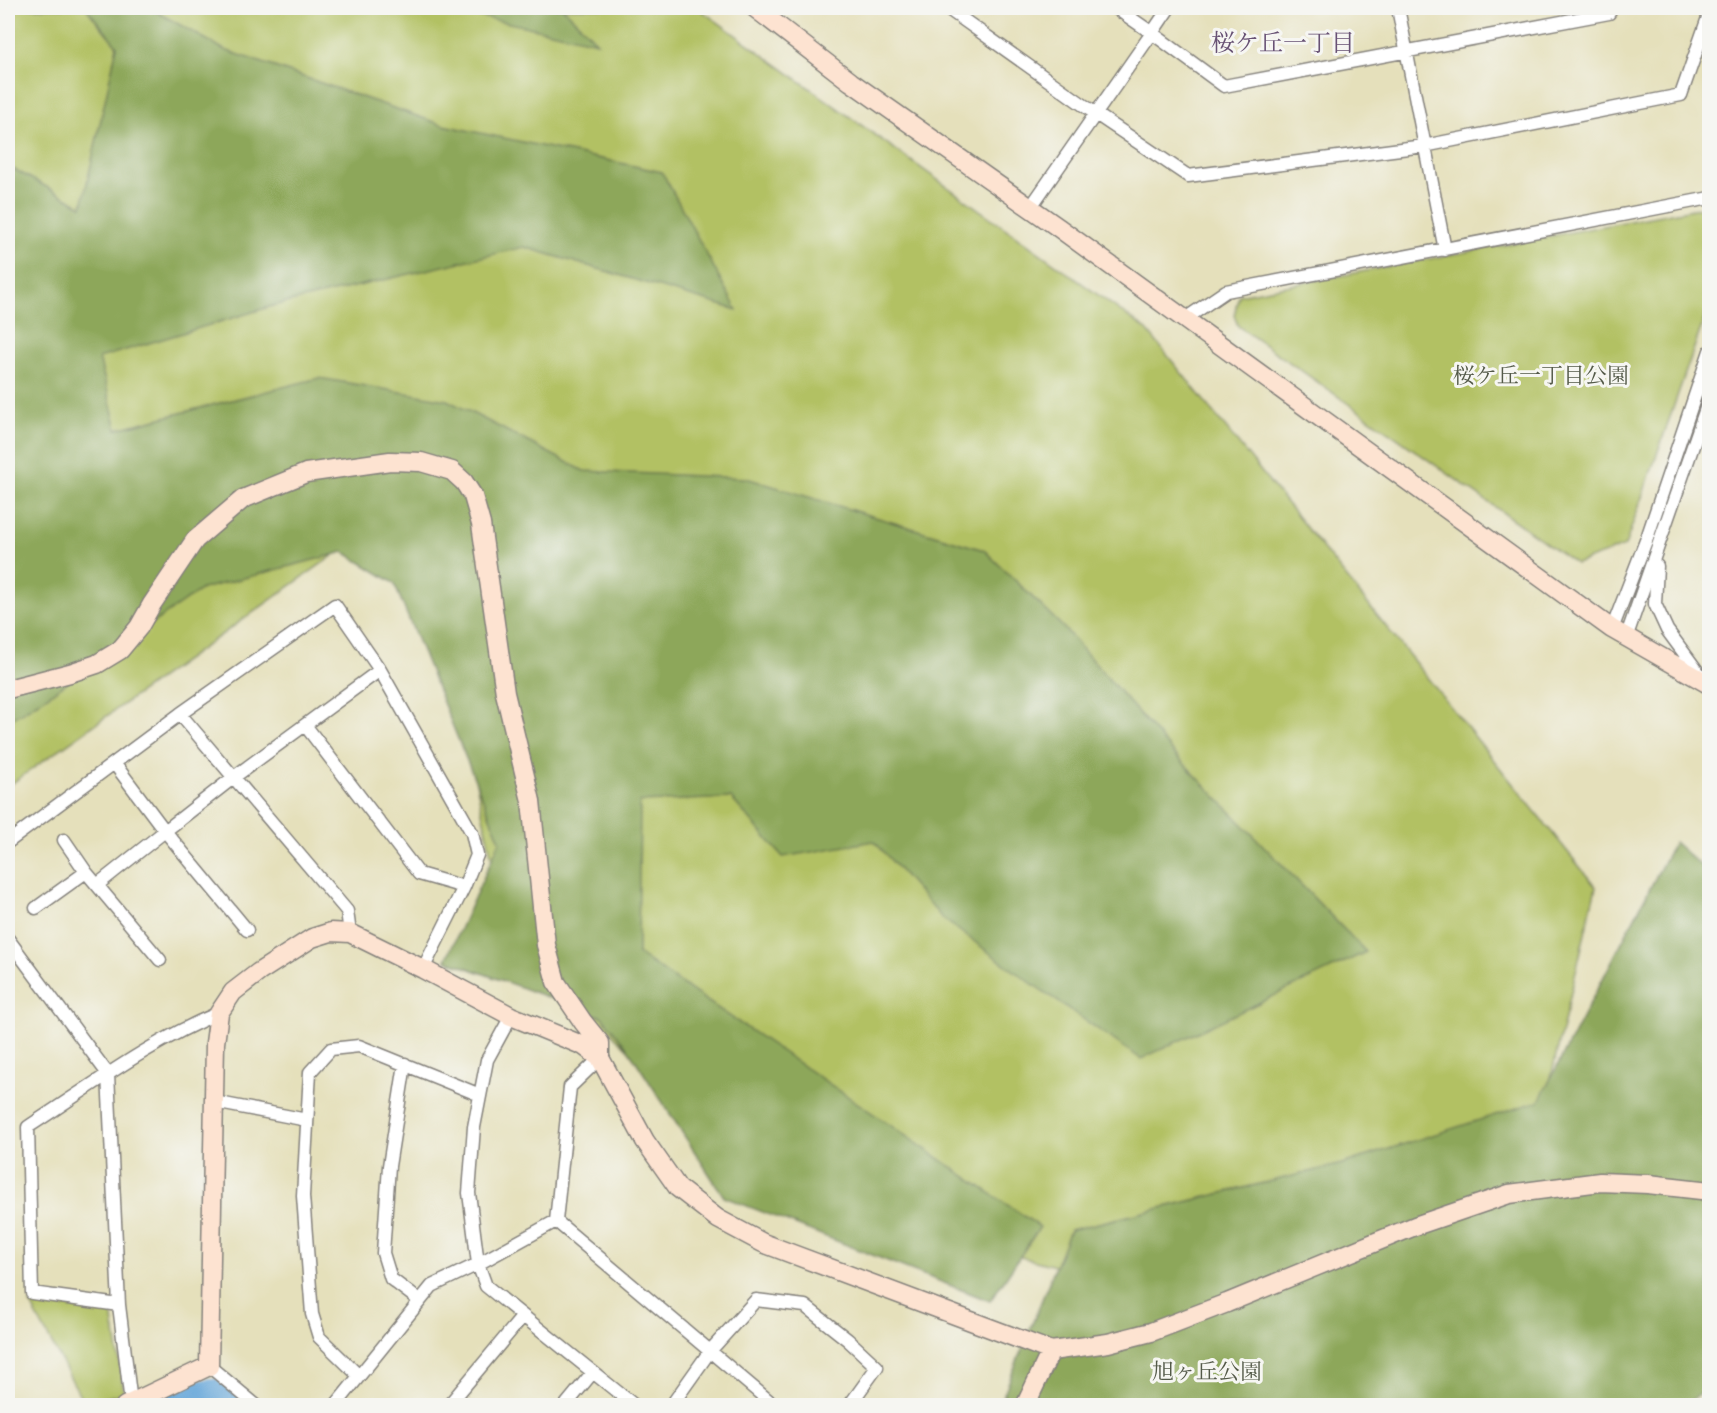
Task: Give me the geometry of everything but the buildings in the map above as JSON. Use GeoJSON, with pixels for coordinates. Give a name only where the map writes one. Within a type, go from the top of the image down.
{"type":"FeatureCollection","features":[{"type":"Feature","properties":{"kind":"street"},"geometry":{"type":"LineString","coordinates":[[755,8],[851,82],[1030,208],[1619,633],[1708,685]]}},
{"type":"Feature","properties":{"kind":"street"},"geometry":{"type":"LineString","coordinates":[[947,8],[1188,176],[1424,146],[1681,95],[1710,12]]}},
{"type":"Feature","properties":{"kind":"street"},"geometry":{"type":"LineString","coordinates":[[1116,8],[1224,86],[1609,13],[1611,8]]}},
{"type":"Feature","properties":{"kind":"street"},"geometry":{"type":"LineString","coordinates":[[1030,208],[1169,8]]}},
{"type":"Feature","properties":{"kind":"street"},"geometry":{"type":"LineString","coordinates":[[1398,8],[1445,250]]}},
{"type":"Feature","properties":{"kind":"street"},"geometry":{"type":"LineString","coordinates":[[1185,320],[1226,291],[1710,198]]}},
{"type":"Feature","properties":{"kind":"street"},"geometry":{"type":"LineString","coordinates":[[1619,633],[1647,538],[1710,351]]}},
{"type":"Feature","properties":{"kind":"street"},"geometry":{"type":"LineString","coordinates":[[1619,633],[1661,538],[1710,397]]}},
{"type":"Feature","properties":{"kind":"street"},"geometry":{"type":"LineString","coordinates":[[8,689],[97,664],[120,650],[139,627],[195,540],[243,499],[306,473],[390,461],[421,462],[452,471],[464,482],[473,496],[481,524],[505,693],[531,801],[546,945],[556,982],[600,1043],[600,1058],[570,1087],[556,1221]]}},
{"type":"Feature","properties":{"kind":"street"},"geometry":{"type":"LineString","coordinates":[[1661,538],[1655,574],[1655,604],[1667,630],[1708,685]]}},
{"type":"Feature","properties":{"kind":"street"},"geometry":{"type":"LineString","coordinates":[[8,842],[180,714],[335,605],[380,670],[472,833],[477,855],[464,887],[423,969]]}},
{"type":"Feature","properties":{"kind":"street"},"geometry":{"type":"LineString","coordinates":[[97,885],[234,777],[380,670]]}},
{"type":"Feature","properties":{"kind":"street"},"geometry":{"type":"LineString","coordinates":[[180,714],[347,911],[350,933]]}},
{"type":"Feature","properties":{"kind":"street"},"geometry":{"type":"LineString","coordinates":[[305,725],[419,874],[464,887]]}},
{"type":"Feature","properties":{"kind":"street"},"geometry":{"type":"LineString","coordinates":[[114,763],[165,831],[247,930]]}},
{"type":"Feature","properties":{"kind":"street"},"geometry":{"type":"LineString","coordinates":[[64,840],[86,872],[160,960]]}},
{"type":"Feature","properties":{"kind":"street"},"geometry":{"type":"LineString","coordinates":[[36,908],[86,872]]}},
{"type":"Feature","properties":{"kind":"street"},"geometry":{"type":"LineString","coordinates":[[209,1366],[214,1043],[219,1013],[234,992],[259,972],[312,938],[331,932],[350,933],[511,1016],[584,1046],[600,1058],[645,1141],[678,1188],[718,1219],[763,1243],[1051,1351],[1108,1343],[1151,1332],[1414,1226],[1509,1194],[1600,1182],[1648,1184],[1710,1191]]}},
{"type":"Feature","properties":{"kind":"street"},"geometry":{"type":"LineString","coordinates":[[8,939],[108,1074],[119,1305],[128,1404],[209,1366]]}},
{"type":"Feature","properties":{"kind":"street"},"geometry":{"type":"LineString","coordinates":[[119,1305],[32,1293],[28,1128],[108,1074],[188,1026],[219,1013]]}},
{"type":"Feature","properties":{"kind":"street"},"geometry":{"type":"LineString","coordinates":[[511,1016],[487,1060],[474,1127],[469,1193],[478,1264],[486,1286],[634,1406]]}},
{"type":"Feature","properties":{"kind":"street"},"geometry":{"type":"LineString","coordinates":[[359,1376],[319,1337],[312,1314],[303,1196],[310,1072],[331,1049],[359,1046],[480,1095]]}},
{"type":"Feature","properties":{"kind":"street"},"geometry":{"type":"LineString","coordinates":[[405,1064],[389,1166],[383,1253],[392,1279],[420,1301]]}},
{"type":"Feature","properties":{"kind":"street"},"geometry":{"type":"LineString","coordinates":[[214,1102],[307,1120]]}},
{"type":"Feature","properties":{"kind":"street"},"geometry":{"type":"LineString","coordinates":[[335,1406],[432,1286],[478,1264],[556,1221]]}},
{"type":"Feature","properties":{"kind":"street"},"geometry":{"type":"LineString","coordinates":[[556,1221],[775,1406]]}},
{"type":"Feature","properties":{"kind":"street"},"geometry":{"type":"LineString","coordinates":[[671,1406],[710,1351],[756,1300],[805,1306],[848,1340],[877,1367],[849,1406]]}},
{"type":"Feature","properties":{"kind":"street"},"geometry":{"type":"LineString","coordinates":[[448,1406],[523,1317]]}},
{"type":"Feature","properties":{"kind":"street"},"geometry":{"type":"LineString","coordinates":[[1026,1406],[1051,1351]]}},
{"type":"Feature","properties":{"kind":"street"},"geometry":{"type":"LineString","coordinates":[[209,1366],[257,1406]]}},
{"type":"Feature","properties":{"kind":"street"},"geometry":{"type":"LineString","coordinates":[[565,1406],[593,1372]]}},
{"type":"Feature","properties":{"kind":"green space"},"geometry":{"type":"Polygon","coordinates":[[[8,8],[698,8],[1147,330],[1596,887],[1534,1149],[1105,1279],[773,1193],[506,929],[436,587],[368,531],[8,786],[8,8]]]}},
{"type":"Feature","properties":{"kind":"green space"},"geometry":{"type":"Polygon","coordinates":[[[86,8],[150,8],[225,50],[443,125],[662,172],[737,310],[524,247],[273,306],[99,358],[117,429],[319,378],[447,400],[584,471],[746,478],[984,550],[1063,627],[1171,750],[1366,952],[1141,1059],[942,918],[874,841],[783,857],[731,798],[640,802],[638,954],[1040,1227],[990,1301],[724,1197],[626,1046],[602,1017],[446,960],[500,841],[394,583],[344,552],[202,589],[8,721],[8,166],[82,206],[117,46],[86,8]]]}},
{"type":"Feature","properties":{"kind":"green space"},"geometry":{"type":"Polygon","coordinates":[[[449,8],[563,8],[597,42],[459,12],[449,8]]]}},
{"type":"Feature","properties":{"kind":"green space","name":"桜ケ丘一丁目公園"},"geometry":{"type":"Polygon","coordinates":[[[1709,206],[1709,305],[1625,546],[1576,564],[1238,326],[1234,315],[1239,295],[1709,206]]]}},
{"type":"Feature","properties":{"kind":"green space","name":"旭ヶ丘公園"},"geometry":{"type":"Polygon","coordinates":[[[1674,842],[1709,873],[1709,1388],[1684,1406],[999,1406],[1070,1230],[1342,1164],[1539,1101],[1674,842]]]}},
{"type":"Feature","properties":{"kind":"green space"},"geometry":{"type":"Polygon","coordinates":[[[30,1303],[112,1312],[124,1393],[84,1403],[30,1303]]]}},
{"type":"Feature","properties":{"kind":"waterway"},"geometry":{"type":"LineString","coordinates":[[166,1406],[190,1395],[212,1392],[232,1402]]}},
{"type":"Feature","properties":{"kind":"district","name":"桜ケ丘一丁目"},"geometry":{"type":"Point","coordinates":[1283,43]}}]}
